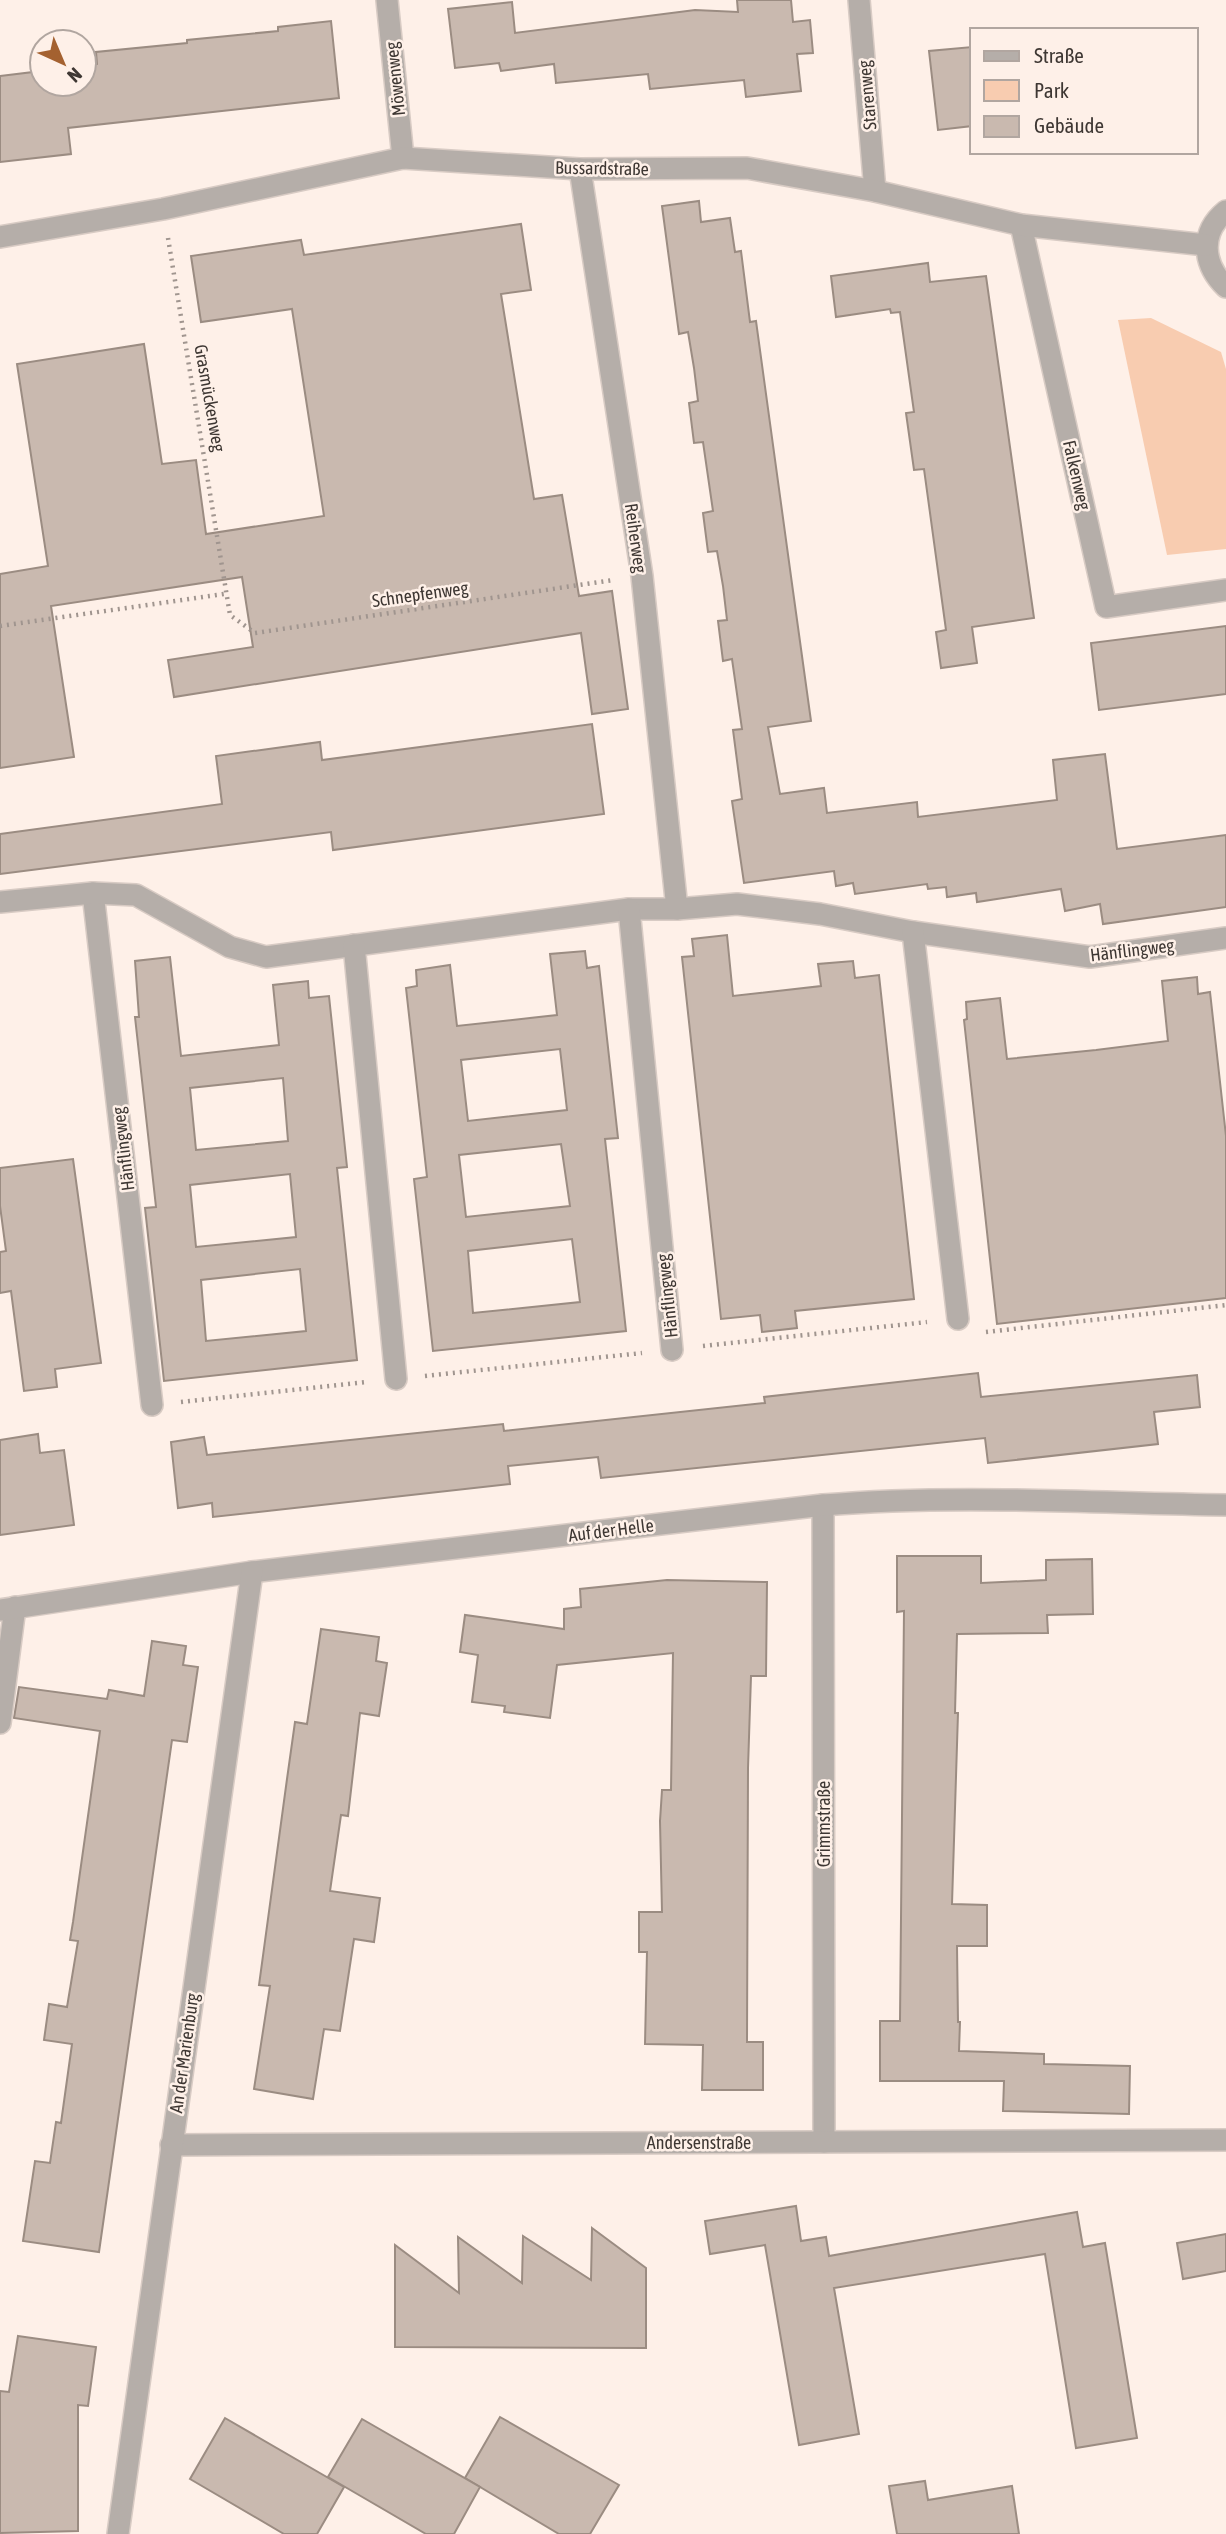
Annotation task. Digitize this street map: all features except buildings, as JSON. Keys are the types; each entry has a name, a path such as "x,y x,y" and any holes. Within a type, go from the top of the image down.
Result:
{"street":[{"name":"Möwenweg","path":"387,0 403,158"},
{"name":"Starenweg","path":"859,0 875,191"},
{"name":"Bussardstraße","path":"0,237 163,209 403,158 580,169 747,168 875,191 1021,225 1206,245"},
{"name":"Reiherweg","path":"580,169 642,576 677,909"},
{"path":"1226,211 1210,230 1206,245 1208,261 1215,276 1226,287"},
{"name":"Falkenweg","path":"1021,225 1106,607 1226,590"},
{"name":"Hänflingweg","path":"93,893 152,1405"},
{"name":"Hänflingweg","path":"0,902 93,893 136,895 230,947 266,957 629,909 677,909 737,904 820,914 913,932 1090,957 1226,938"},
{"name":"Hänflingweg","path":"629,909 672,1350"},
{"path":"913,932 958,1319"},
{"path":"354,945 396,1379"},
{"name":"Auf der Helle","path":"8,1609 252,1572 823,1505 994,1501 1226,1505"},
{"name":"Grimmstraße","path":"823,1505 824,2142"},
{"name":"An der Marienburg","path":"118,2534 252,1572"},
{"path":"0,1723 8,1609"},
{"name":"Andersenstraße","path":"171,2145 1226,2140"}],"path":[{"name":"Grasmückenweg","path":"163,209 206,460 224,594"},
{"name":"Schnepfenweg","path":"224,594 230,615 255,633 642,576"},
{"path":"0,626 224,594"}],"green space":[{"path":"1151,318 1221,352 1226,369 1226,549 1167,555 1118,320"}]}
